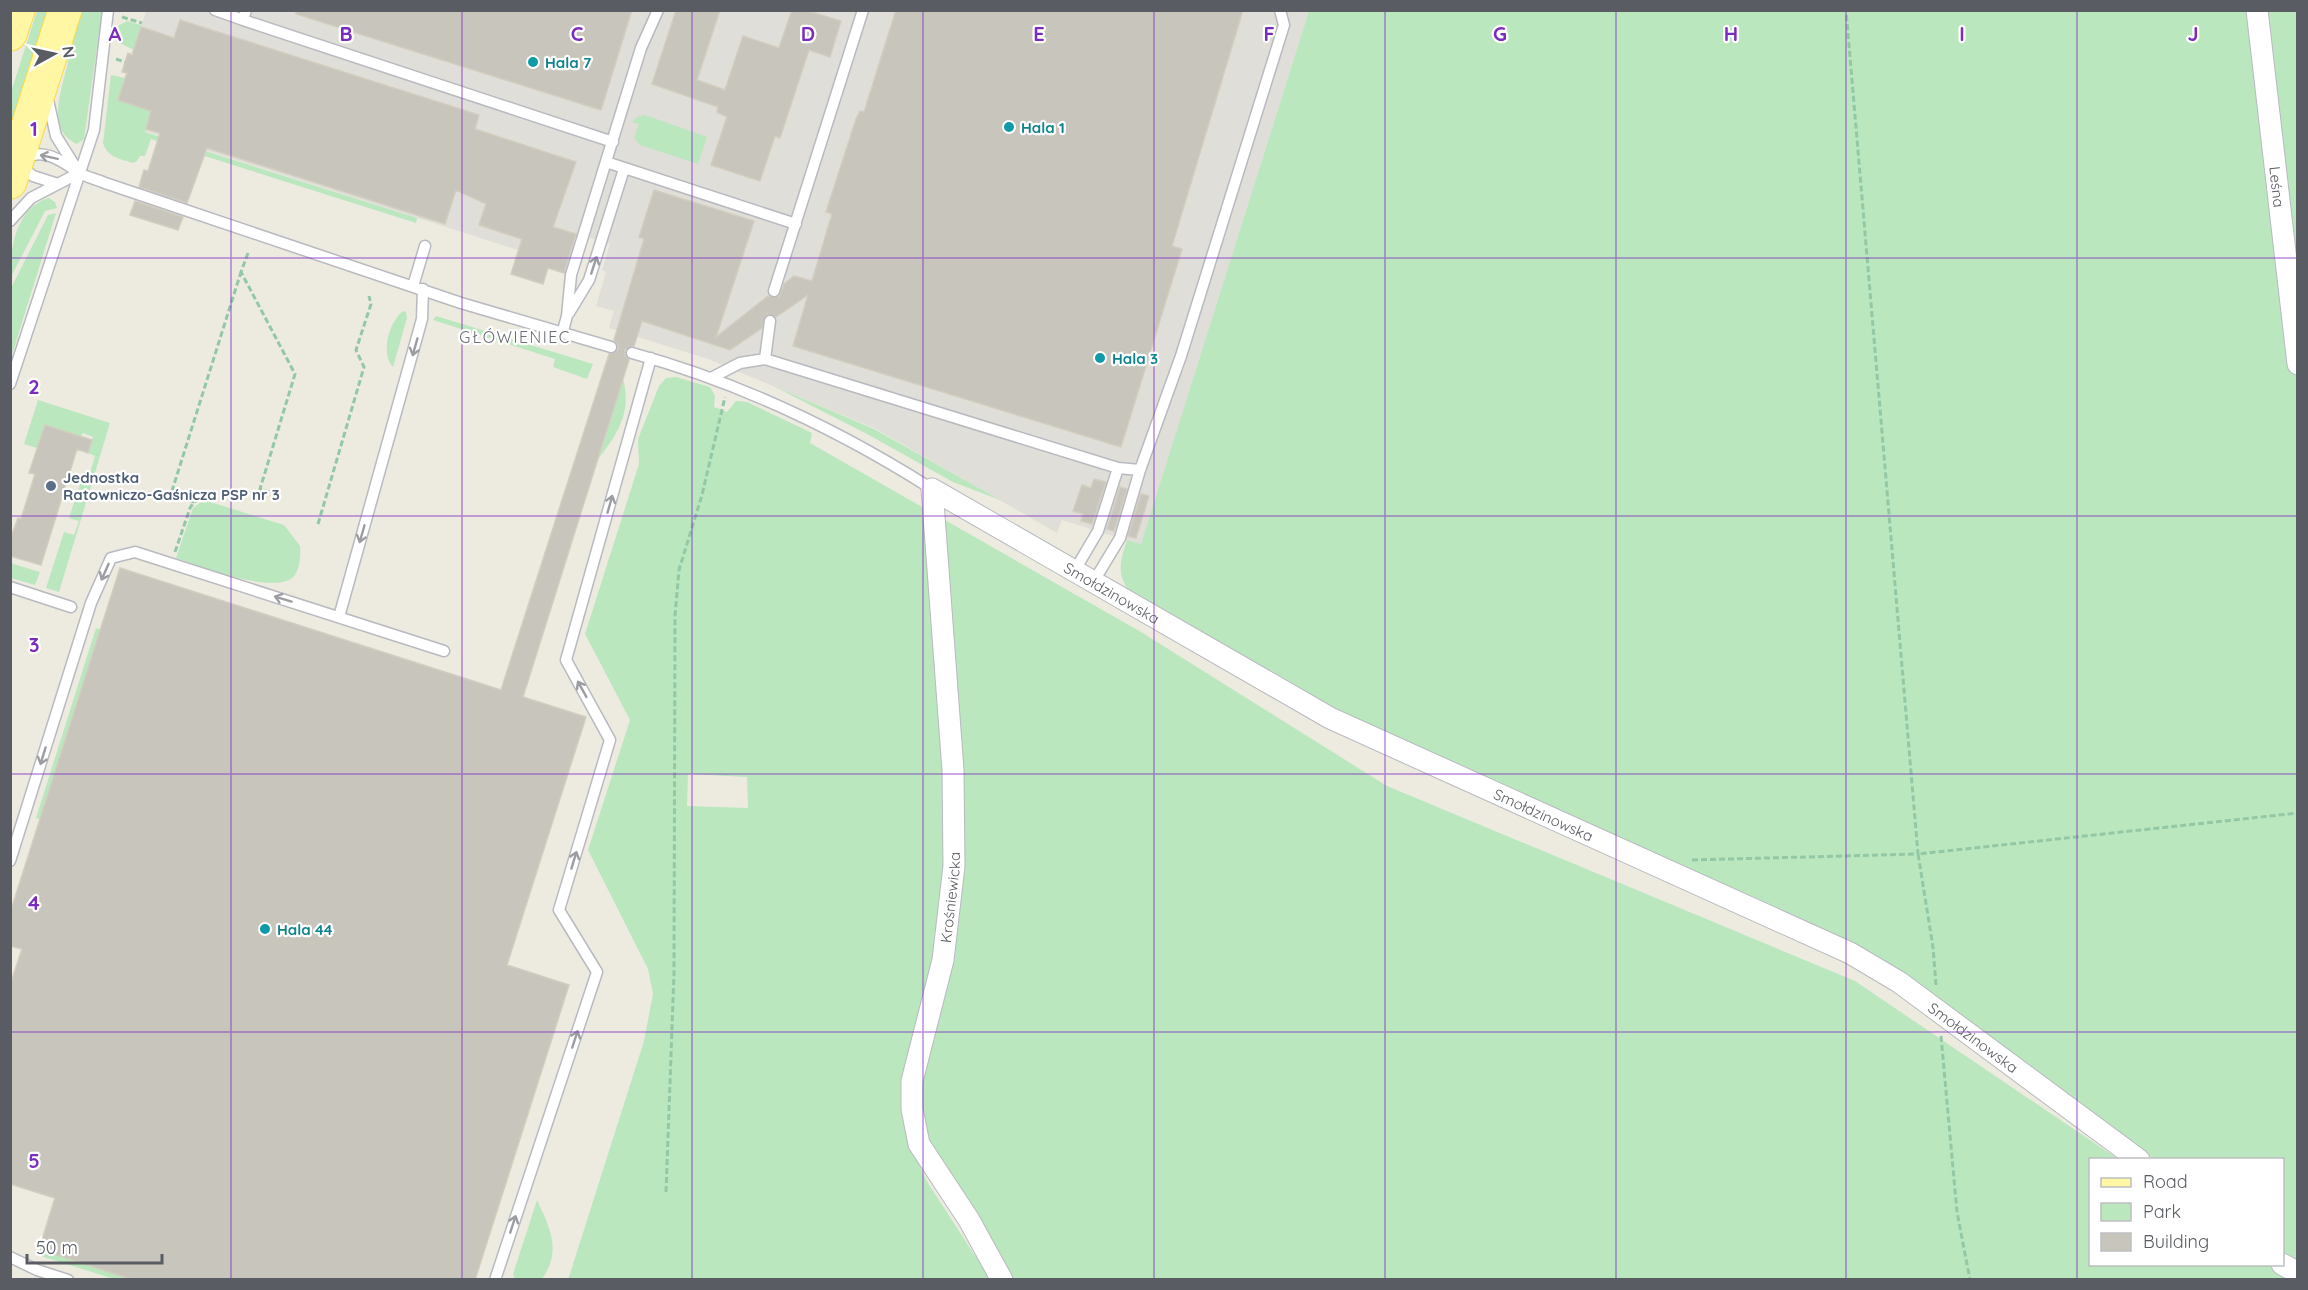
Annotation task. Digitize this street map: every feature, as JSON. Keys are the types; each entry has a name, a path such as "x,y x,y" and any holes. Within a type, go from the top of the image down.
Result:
{"main road":[{"path":"10,34 18,10"},
{"path":"12,167 65,10"}],"street":[{"name":"Leśna","path":"2257,10 2298,364"},
{"name":"Smołdzinowska","path":"932,489 1330,718 1850,953 1899,982 2136,1158"},
{"name":"Krośniewicka","path":"932,489 951,734 954,866 942,960 912,1081 912,1109 919,1144 969,1220 1002,1280"},
{"path":"2284,1265 2298,1273"}],"lane":[{"path":"215,10 244,15 613,142"},
{"path":"562,334 567,316 571,275 641,48 658,10"},
{"path":"774,291 863,10"},
{"path":"1094,582 1120,538 1140,470 1182,356 1284,25 1280,10"},
{"path":"10,384 94,130 113,13"},
{"path":"50,57 47,88 50,115 56,136 79,173"},
{"path":"12,167 29,156 40,154 59,159 79,173 418,287 562,334 611,347"},
{"path":"606,162 796,224"},
{"path":"12,167 58,184"},
{"path":"567,316 589,280 624,169"},
{"path":"10,221 31,198 79,173"},
{"path":"339,617 422,319 418,287 425,246"},
{"path":"765,359 770,321"},
{"path":"632,353 729,384 882,457 932,489"},
{"path":"495,1280 597,972 559,910 610,740 566,660 651,358"},
{"path":"711,378 740,363 765,359 1118,468 1140,470"},
{"path":"1075,570 1098,531 1118,468"},
{"path":"10,861 91,603 111,558 135,552 444,651"},
{"path":"10,588 71,606"},
{"path":"10,1257 37,1270 68,1280"}],"path":[{"path":"1846,10 1918,854 1933,947 1958,1212 1970,1280"},
{"path":"113,13 142,23"},
{"path":"203,498 194,502 171,494 248,253"},
{"path":"241,272 295,374 260,489 269,492"},
{"path":"318,524 364,368 356,350 371,304 369,296"},
{"path":"666,1192 674,973 675,616 679,570 702,495 729,384"},
{"path":"171,563 194,502"},
{"path":"1645,861 1918,854 2298,813"}],"shaded area":[{"path":"146,11 1309,11 1141,545 1062,520 1057,533 874,428 708,359 609,328 614,311 596,306 606,272 602,270 610,244 570,232 554,248 543,284 511,274 518,250 145,131 151,111 118,100 126,73 125,62 128,53 132,55"}],"green space":[{"path":"37,11 54,11 11,140 11,92"},
{"path":"77,11 102,12 84,139 77,144 67,137 61,128 58,107"},
{"path":"1309,11 2297,11 2297,1264 2284,1255 2284,1158 2153,1158 1927,991 1357,722 1128,589 1121,571 1127,540 1141,544"},
{"path":"127,21 141,25 134,50 116,41 118,26"},
{"path":"111,75 125,78 118,100 151,111 145,132 417,218 416,223 151,139 145,156 140,156 133,163 115,157 103,143"},
{"path":"645,115 707,137 698,164 640,145 634,138 639,124 632,122 637,117"},
{"path":"48,198 55,202 57,208 45,211 11,277 12,254 17,231 28,211"},
{"path":"56,213 11,358 11,288 48,215"},
{"path":"403,311 406,312 407,318 393,367 387,354 388,338 394,322"},
{"path":"436,316 593,364 587,379 553,367 555,359 433,320"},
{"path":"676,377 710,387 715,396 714,407 727,412 736,401 747,402 812,433 810,443 1141,632 1387,786 1855,981 2117,1158 2089,1158 2089,1266 2275,1266 2295,1279 1013,1279 981,1226 907,1137 926,1180 990,1279 568,1280 644,1041 653,994 648,969 588,850 630,720 585,634 639,464 638,439 659,386 666,378","holes":["688,774 747,777 748,808 687,806"]},
{"path":"623,379 626,401 622,422 599,458"},
{"path":"773,386 874,429 1000,500 953,482 867,434"},
{"path":"38,400 110,423 59,592 46,588 64,532 74,535 79,521 69,518 84,472 90,473 95,456 88,453 93,437 83,433 81,436 45,425 37,448 24,444"},
{"path":"204,500 284,525 300,546 299,565 293,578 278,583 249,580 216,572 176,558 193,508"},
{"path":"10,563 40,572 35,585 11,578"},
{"path":"96,628 101,630 40,819 36,818"},
{"path":"537,1200 550,1230 553,1249 551,1259 542,1279 515,1279 513,1274"},
{"path":"39,1249 133,1279 114,1279 47,1258 39,1255"}],"building":[{"name":"Hala 7","path":"296,10 632,10 601,110 296,14"},
{"path":"676,10 720,10 697,80 725,90 743,36 779,48 792,10 805,10 841,21 830,57 809,50 780,138 775,136 760,181 711,165 727,117 717,112 718,107 652,84"},
{"name":"Hala 44","path":"896,10 1243,10 1172,246 1182,249 1121,447 793,346 808,295 776,317 767,314 762,328 730,350 642,321 634,346 625,350 625,355 629,360 523,697 586,717 507,965 569,985 475,1280 133,1280 39,1249 55,1198 10,1184 10,985 22,949 10,946 10,913 120,568 501,690 609,354 618,350 618,345 614,340 644,239 639,237 654,190 754,221 716,337 768,296 779,297 784,284 794,276 812,281 832,214 826,212 856,119 860,111 864,112"},
{"path":"180,20 479,115 475,129 576,162 553,227 576,234 564,273 548,268 543,284 511,274 522,239 479,225 486,204 456,190 445,224 207,148 187,203 139,187 144,170 148,171 160,133 146,129 151,111 118,100 127,73 122,72 128,53 132,55 141,27 174,38"},
{"path":"135,201 183,217 178,230 130,215"},
{"name":"Jednostka Ratowniczo-Gaśnicza PSP nr 3","path":"45,425 92,440 88,453 77,449 41,565 10,556 10,540 18,518 21,519 35,474 29,473"},
{"path":"1094,479 1106,482 1092,524 1081,521 1083,514 1073,511 1082,485 1091,488"},
{"path":"1120,487 1127,489 1114,531 1107,529"},
{"path":"1141,494 1149,496 1136,538 1128,536"}],"place":[{"name":"Hala 7","path":"533,62"},
{"name":"Hala 1","path":"1009,127"},
{"name":"Hala 3","path":"1100,358"},
{"name":"Jednostka Ratowniczo-Gaśnicza PSP nr 3","path":"51,486"},
{"name":"Hala 44","path":"265,929"}],"district":[{"name":"GŁÓWIENIEC","path":"515,337"}]}
